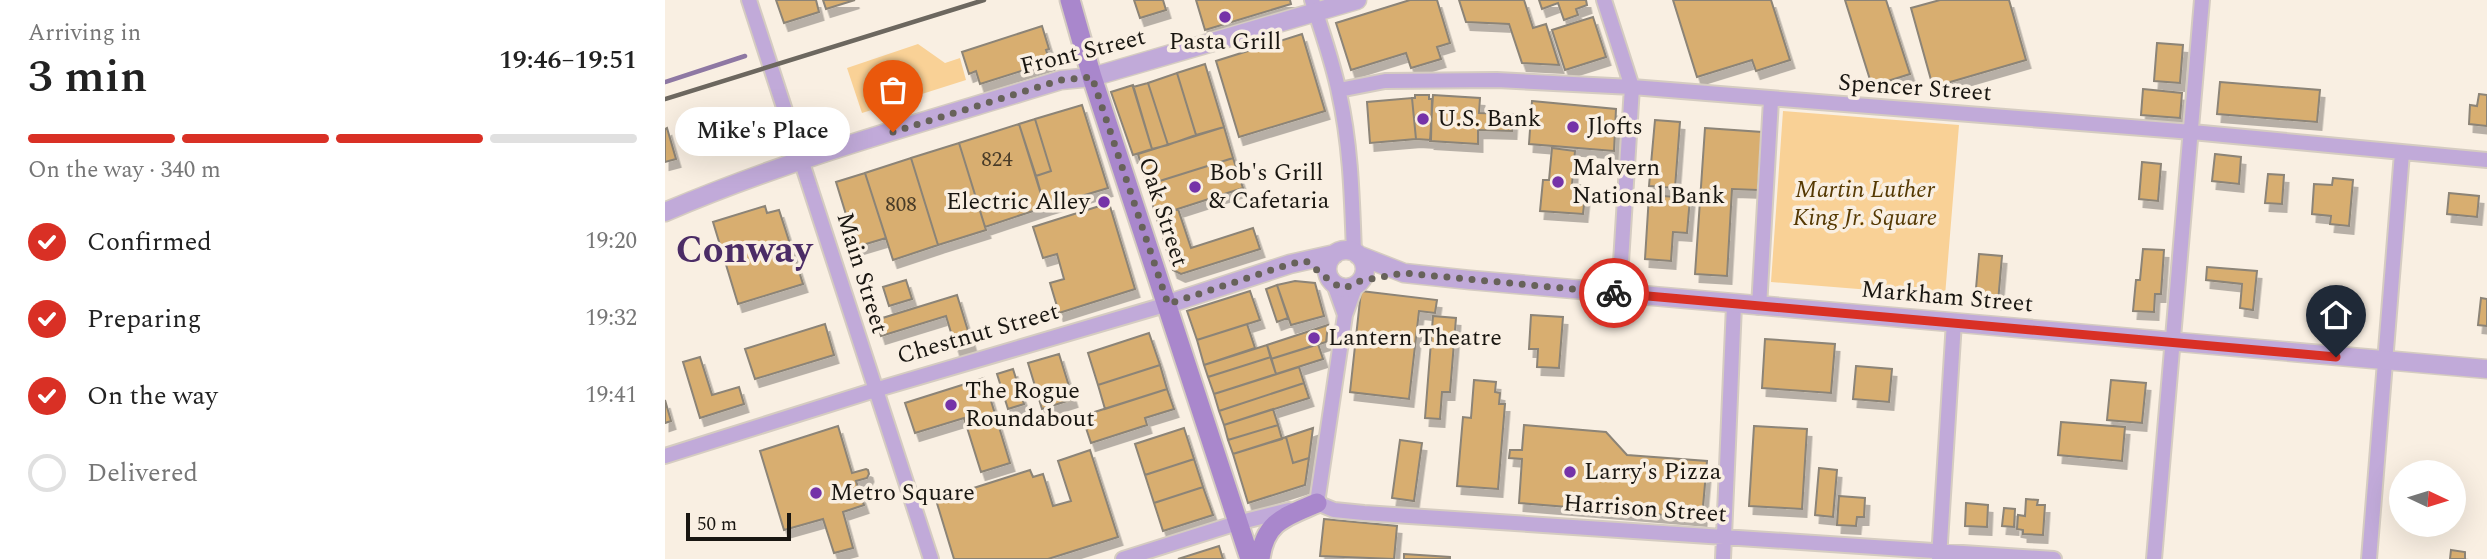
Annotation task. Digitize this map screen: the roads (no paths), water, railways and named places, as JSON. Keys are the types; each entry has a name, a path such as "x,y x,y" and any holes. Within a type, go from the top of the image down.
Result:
{"main road":[{"name":"Oak Street","path":"1070,0 1092,77 1250,559"},
{"path":"1260,559 1265,539 1279,520 1317,503"}],"street":[{"name":"Main Street","path":"749,0 932,559"},
{"name":"Front Street","path":"665,212 725,186 802,160 1061,80 1092,77 1314,6 1357,0"},
{"path":"1604,0 1632,87 1619,294"},
{"path":"2154,559 2202,0"},
{"path":"1314,6 1339,90 1353,185 1353,220 1346,254"},
{"name":"Spencer Street","path":"1339,90 1385,81 1497,80 1632,87 2192,132 2487,160"},
{"path":"1759,307 1770,100"},
{"path":"2369,559 2402,153"},
{"path":"1345,315 1332,282 1328,263 1346,254"},
{"path":"1317,503 1345,315 1364,265 1346,254"},
{"name":"Chestnut Street","path":"665,456 875,390 1168,304 1290,264 1346,254"},
{"name":"Markham Street","path":"1346,254 1404,273 1734,305 2487,369"},
{"path":"1306,261 1332,282 1345,288 1358,283"},
{"name":"Markham Street","path":"1358,283 1404,273"},
{"path":"1723,559 1734,305"},
{"path":"1939,554 1954,322"},
{"name":"Harrison Street","path":"1123,559 1237,523 1317,503 1334,510 1364,513 1939,554 2054,559"}],"waterway":[{"path":"665,82 745,56"}],"railway":[{"path":"665,99 984,0"}],"place":[{"name":"Pasta Grill","path":"1225,17"},
{"name":"U.S. Bank","path":"1423,119"},
{"name":"Jlofts","path":"1573,127"},
{"name":"Mike's Place","path":"893,132"},
{"name":"Malvern National Bank","path":"1558,182"},
{"name":"Bob's Grill & Cafetaria","path":"1195,187"},
{"name":"Electric Alley","path":"1104,202"},
{"name":"Lantern Theatre","path":"1314,338"},
{"name":"The Rogue Roundabout","path":"951,405"},
{"name":"Larry's Pizza","path":"1570,472"},
{"name":"Metro Square","path":"816,493"}],"district":[{"name":"Conway","path":"744,251"}],"park label":[{"name":"Martin Luther King Jr. Square","path":"1865,204"}]}
